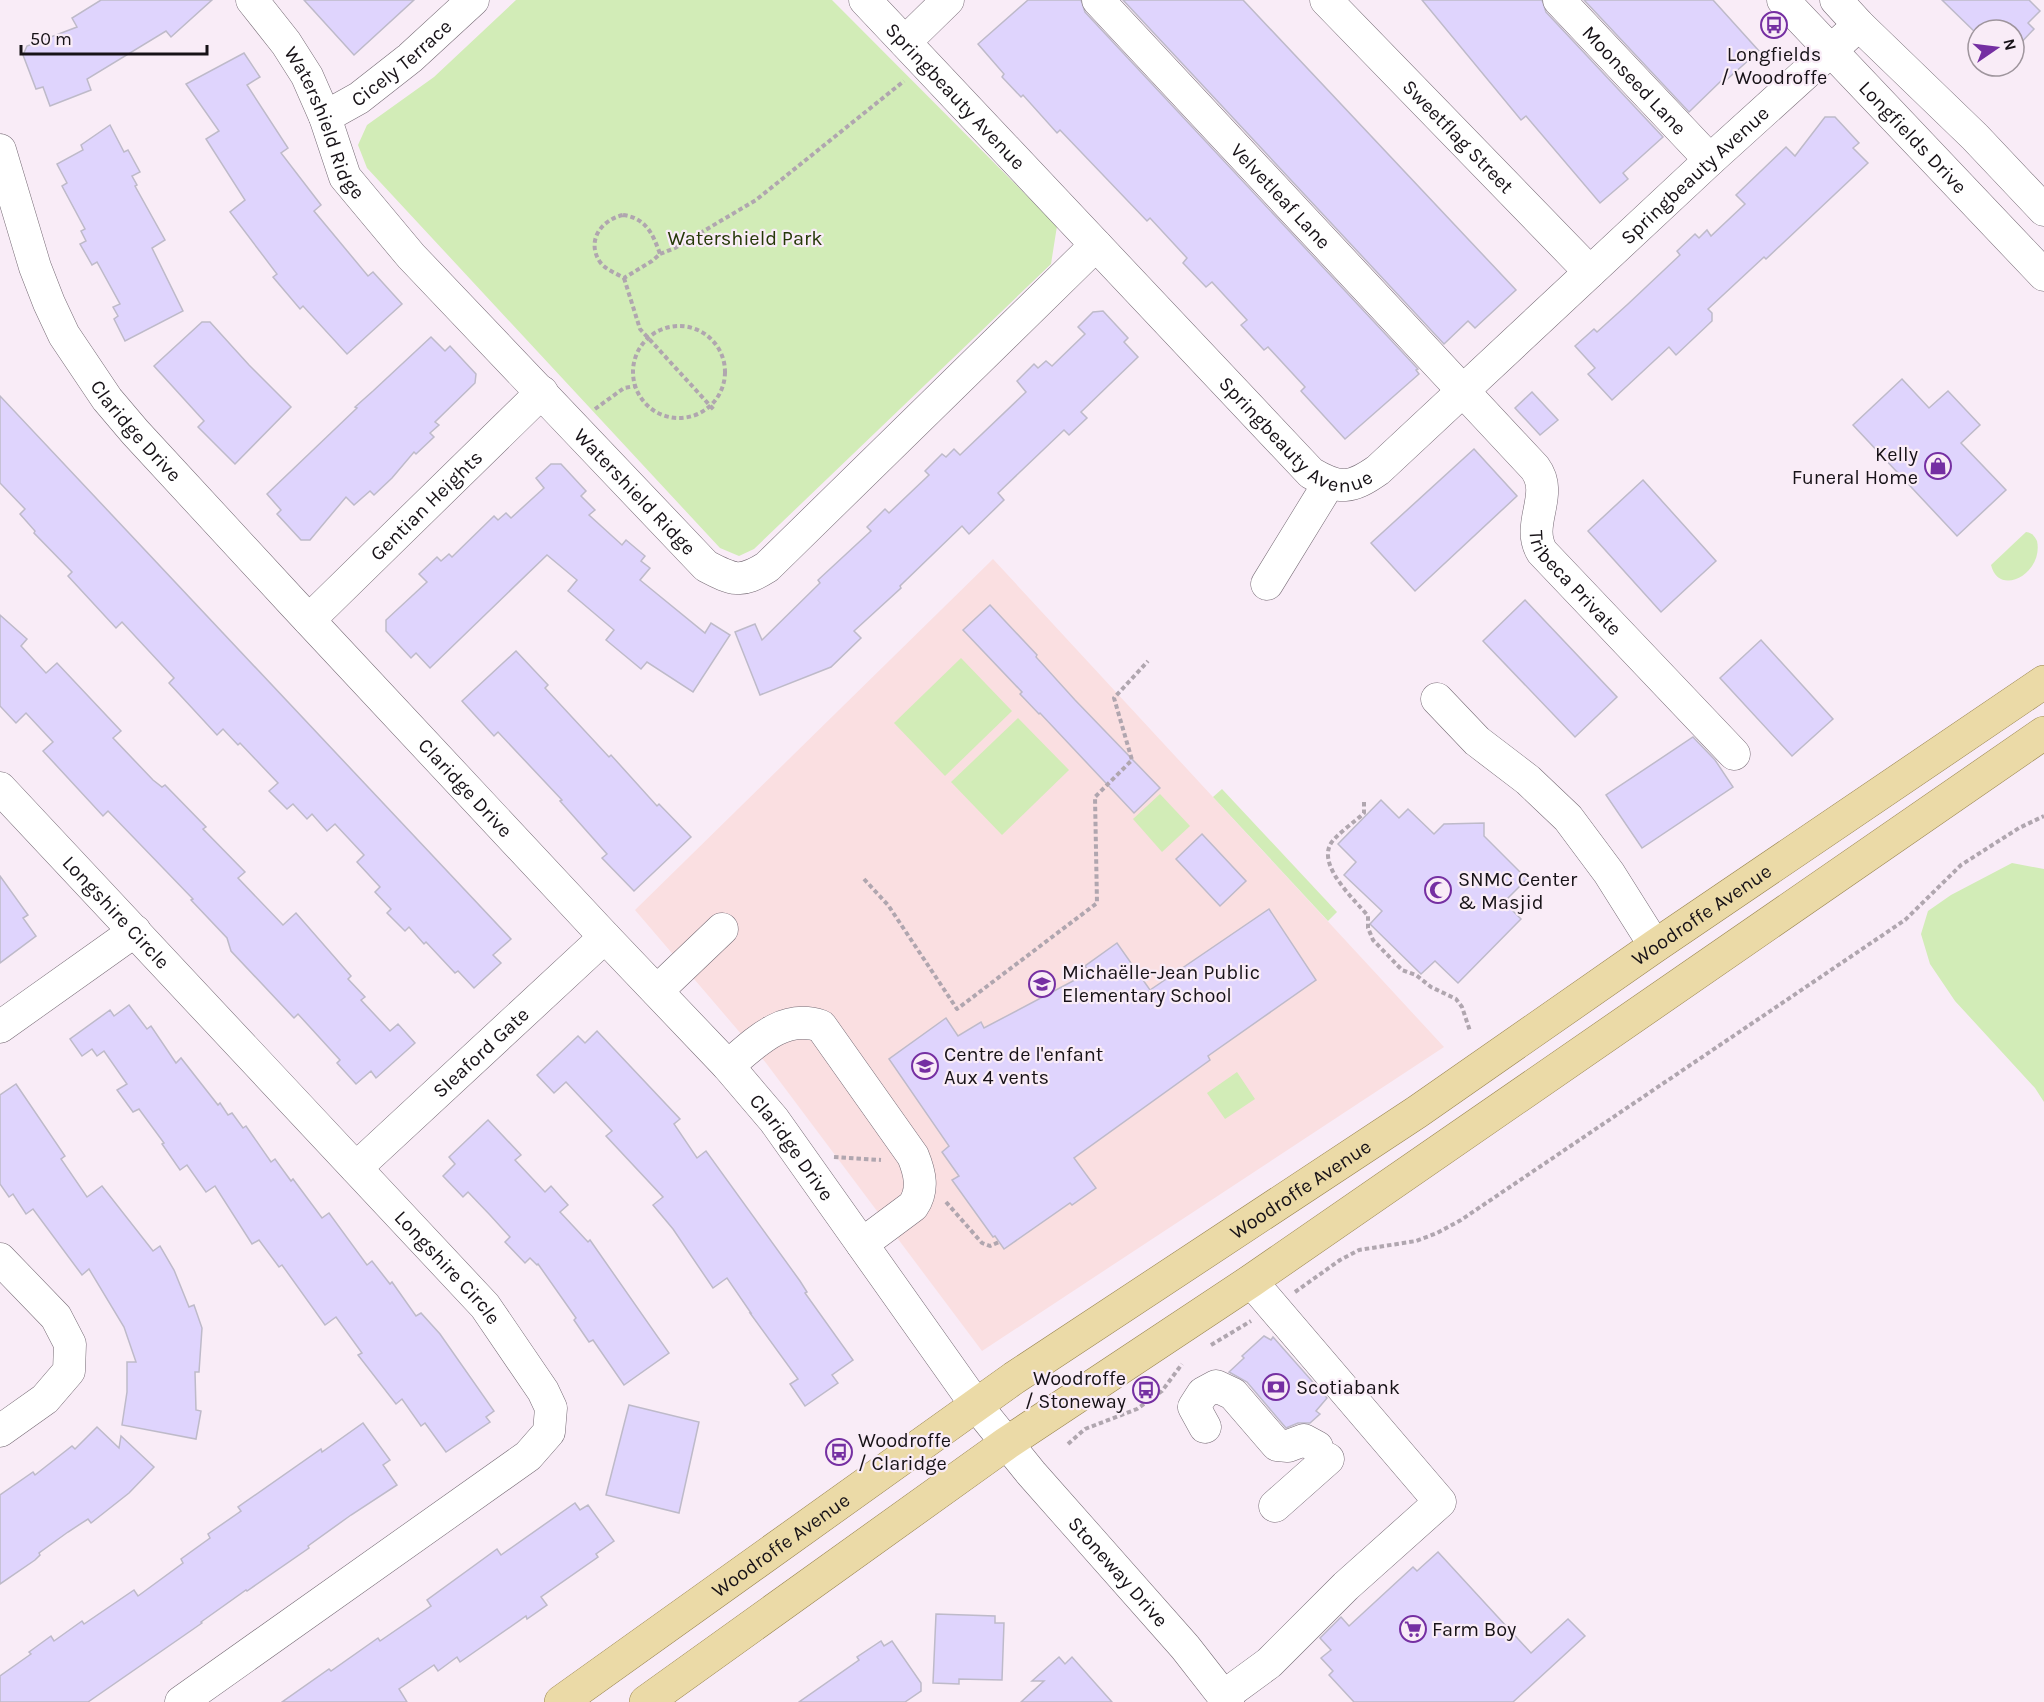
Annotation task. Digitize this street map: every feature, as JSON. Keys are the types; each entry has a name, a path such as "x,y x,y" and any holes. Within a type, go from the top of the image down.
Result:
{"main road":[{"name":"Woodroffe Avenue","path":"561,1702 976,1405 1417,1112 1655,946 2044,682"},
{"path":"646,1702 1007,1443 1251,1281 2044,733"}],"street":[{"name":"Watershield Ridge","path":"252,0 286,43 307,76 325,117 345,177 411,256 706,566 729,578 752,577 767,567 1096,245"},
{"name":"Cicely Terrace","path":"325,117 368,92 410,58 473,0"},
{"name":"Springbeauty Avenue","path":"865,0 1311,473 1329,483 1348,485 1367,478 1378,470 1710,160 1859,25"},
{"path":"915,53 948,0"},
{"name":"Velvetleaf Lane","path":"1098,0 1464,392"},
{"name":"Sweetflag Street","path":"1326,0 1590,273"},
{"name":"Moonseed Lane","path":"1559,0 1710,160"},
{"name":"Longfields Drive","path":"1783,0 2044,275"},
{"path":"1836,0 1975,137 2044,210"},
{"name":"Claridge Drive","path":"0,150 35,267 64,335 83,365 135,432 728,1066 774,1120 976,1405"},
{"name":"Gentian Heights","path":"309,620 542,392"},
{"name":"Tribeca Private","path":"1464,392 1535,468 1541,479 1542,501 1536,531 1537,542 1546,556 1734,754"},
{"path":"1267,584 1329,483"},
{"path":"1437,699 1477,741 1528,780 1568,818 1609,873 1655,946"},
{"name":"Longshire Circle","path":"0,788 485,1306 543,1391 551,1408 549,1432 528,1456 181,1702"},
{"path":"657,991 722,929"},
{"path":"0,1027 135,931"},
{"name":"Sleaford Gate","path":"356,1168 605,937"},
{"path":"728,1066 780,1027 802,1022 821,1026 914,1156 919,1172 918,1198 913,1206 862,1244"},
{"path":"0,1259 56,1317 70,1344 69,1371 45,1400 0,1431"},
{"path":"1226,1699 1269,1663 1346,1586 1440,1502 1251,1281"},
{"path":"1205,1427 1194,1407 1203,1394 1216,1386 1233,1394 1277,1445 1288,1446 1304,1440 1322,1453 1275,1506"},
{"name":"Stoneway Drive","path":"976,1405 1178,1638 1226,1699"}],"path":[{"path":"624,278 660,254 675,248 756,200 915,53"},
{"path":"660,254 654,237 642,222 633,217 623,215 604,223 595,241 595,251 599,261 606,268 624,278 640,328 715,411"},
{"path":"672,326 685,326 709,336 723,358 725,371 724,384 719,397 711,407 687,418 668,417 650,408 641,398 635,386 633,373 640,348 648,338 659,330 672,326"},
{"path":"594,410 624,388 635,386"},
{"path":"864,879 888,905 957,1009 1097,903 1095,797 1132,760 1114,698 1148,661"},
{"path":"1364,802 1364,813 1330,844 1327,859 1338,881 1368,916 1368,928 1373,940 1402,970 1416,975 1431,987 1456,999 1462,1007 1470,1031"},
{"path":"1207,1347 1273,1308 1340,1260 1359,1250 1416,1241 1461,1220 1905,920 1962,865 2019,828 2044,816"},
{"path":"828,1158 890,1161"},
{"path":"945,1201 982,1243 990,1246 999,1242"},
{"path":"1068,1444 1085,1429 1137,1409 1162,1391 1174,1372 1188,1359"}],"shaded area":[{"name":"Michaëlle-Jean Public Elementary School","path":"993,559 1444,1047 982,1351 766,1063 635,910"}],"green space":[{"name":"Watershield Park","path":"516,0 832,0 1057,226 1051,264 754,549 739,556 720,548 367,168 358,145 367,125 434,77"},
{"path":"2026,532 2033,535 2037,541 2034,563 2020,577 2003,580 1996,575 1991,565"},
{"path":"961,658 1012,711 945,776 894,723"},
{"path":"1018,718 1069,770 1002,835 951,782"},
{"path":"1222,789 1337,912 1328,921 1213,797"},
{"path":"1160,794 1190,826 1162,852 1133,819"},
{"path":"2012,863 2044,869 2044,1102 2035,1088 1955,1001 1930,964 1921,934 1928,911 1951,895"},
{"path":"1237,1072 1255,1099 1225,1119 1207,1093"}],"building":[{"path":"101,0 212,0 171,37 166,31 87,79 91,90 50,106 43,87 36,89 23,55 27,46 77,27 72,18"},
{"path":"304,0 414,0 354,55"},
{"path":"1028,0 1081,0 1085,12 1418,369 1416,370 1419,374 1345,439 1301,391 1305,387 1268,347 1264,350 1241,325 1247,320 1212,282 1206,287 1183,263 1187,258 1150,218 1147,221 1060,130 1057,133 1023,95 1021,97 1002,77 1004,74 978,44"},
{"path":"1123,0 1243,0 1516,290 1475,328 1468,321 1444,344"},
{"path":"1422,0 1542,0 1546,12 1663,137 1623,173 1628,179 1600,203 1526,116 1521,120"},
{"path":"1584,0 1713,0 1759,51 1724,82 1722,80 1689,112"},
{"path":"1942,0 2029,0 2040,11 2028,23 2034,29 2026,37 2026,18 1966,18 1966,23"},
{"path":"244,53 260,77 247,85 288,148 281,153 321,205 314,211 368,276 373,272 402,304 347,354 303,306 300,309 273,277 277,274 230,212 245,200 206,139 219,131 186,84"},
{"path":"1825,117 1835,117 1859,143 1853,148 1868,163 1766,259 1764,257 1708,309 1712,313 1712,321 1676,355 1669,347 1612,400 1588,374 1595,368 1575,346 1594,329 1597,332 1628,304 1680,255 1677,251 1695,234 1699,238 1707,230 1711,236 1745,204 1736,195 1786,147 1795,156"},
{"path":"110,125 124,152 128,150 140,172 132,176 137,185 135,186 165,240 152,248 183,311 125,341 114,319 118,316 113,307 120,304 97,262 92,265 80,244 86,241 81,231 85,229 62,186 67,183 57,164 83,150 81,145"},
{"path":"1103,311 1128,338 1124,342 1138,357 1081,412 1087,418 1069,435 1064,430 998,493 1004,500 969,534 962,526 900,586 901,588 854,631 861,638 831,667 760,695 735,632 755,624 762,640 820,583 818,580 871,531 867,527 885,509 889,513 929,475 925,471 942,454 946,457 954,449 960,455 1026,392 1017,381 1034,364 1038,368 1046,361 1052,366 1085,334 1078,327 1093,312"},
{"path":"202,322 210,322 291,407 235,464 198,427 204,421 154,366"},
{"path":"431,337 445,351 450,346 476,374 475,383 435,422 439,425 430,433 434,437 416,454 414,452 374,495 370,491 354,505 346,497 310,540 301,540 277,514 281,510 267,494 357,408 355,407"},
{"name":"Kelly Funeral Home","path":"1902,379 1929,408 1948,391 1980,425 1961,443 2006,490 1957,536 1853,425"},
{"path":"1532,392 1558,420 1540,435 1515,408"},
{"path":"0,396 511,939 493,955 501,963 474,988 458,971 455,973 426,942 424,944 409,927 405,931 387,913 391,909 375,892 380,887 357,862 364,855 335,824 327,831 312,814 307,819 293,804 287,809 269,791 278,783 240,743 238,745 223,729 217,735 169,683 174,678 122,622 116,628 68,576 72,572 34,533 35,531 20,514 25,509 0,483"},
{"path":"1474,449 1517,496 1415,591 1371,543"},
{"path":"551,464 561,464 586,491 581,496 595,510 589,515 622,545 626,540 645,556 641,561 650,568 640,580 705,633 711,623 730,635 693,692 647,662 641,669 606,640 614,630 568,591 577,580 547,555 430,668 416,653 411,658 386,631 386,620 427,582 419,574 437,557 441,561 449,554 452,557 494,516 498,520 506,513 511,518 544,488 536,478"},
{"path":"1643,480 1716,561 1661,612 1588,531"},
{"path":"1525,600 1617,697 1575,737 1483,641"},
{"path":"990,605 1075,700 1160,788 1134,813 1020,694 1022,692 963,630"},
{"path":"0,615 27,639 21,646 46,673 57,663 121,731 113,738 153,780 162,787 165,785 206,827 203,829 245,872 238,878 283,925 296,913 351,976 348,979 365,997 361,1000 390,1031 398,1024 415,1043 376,1078 371,1071 356,1084 337,1063 340,1060 298,1014 294,1018 231,951 227,938 191,900 193,899 108,811 103,816 43,751 53,742 26,713 16,723 0,706"},
{"path":"1761,640 1833,719 1792,756 1720,678"},
{"path":"516,651 548,685 545,688 609,757 611,755 657,806 659,804 691,837 634,891 602,858 607,854 560,801 562,800 498,732 494,736 462,701"},
{"path":"1693,737 1715,760 1733,787 1642,848 1606,795"},
{"name":"SNMC Center & Masjid","path":"1381,800 1399,818 1408,809 1434,834 1444,824 1484,823 1484,836 1527,879 1504,902 1521,919 1458,983 1435,961 1421,974 1370,924 1382,911 1344,875 1356,862 1338,844"},
{"path":"1202,834 1246,881 1220,906 1176,859"},
{"path":"0,876 28,915 23,918 36,936 0,963"},
{"path":"1269,909 1316,980 1208,1056 1210,1060 1074,1158 1096,1188 1072,1205 1070,1203 1004,1249 952,1180 959,1176 942,1152 949,1146 889,1059 946,1018 958,1036 981,1022 984,1028 1090,972 1085,966 1117,943 1150,990"},
{"path":"129,1005 147,1029 151,1026 176,1063 181,1058 218,1105 220,1103 228,1115 232,1113 243,1128 246,1126 271,1162 275,1159 322,1218 329,1213 367,1265 372,1261 390,1284 392,1282 416,1316 421,1313 440,1334 494,1411 486,1417 490,1422 446,1452 425,1423 421,1426 402,1399 396,1404 358,1355 362,1353 336,1317 325,1325 282,1265 279,1267 259,1240 252,1244 215,1186 206,1192 187,1165 180,1170 139,1109 133,1112 117,1090 127,1084 104,1051 97,1056 92,1049 82,1056 70,1039 110,1010 114,1016"},
{"path":"597,1031 680,1119 674,1124 697,1158 706,1151 800,1281 807,1292 805,1293 853,1360 832,1375 838,1383 805,1406 790,1384 798,1379 727,1278 713,1288 673,1229 653,1205 663,1197 606,1136 612,1131 566,1082 554,1093 537,1075 578,1036 585,1043"},
{"path":"16,1084 65,1156 61,1159 87,1197 102,1186 153,1251 160,1246 174,1270 189,1307 194,1305 202,1328 199,1372 195,1372 196,1410 201,1411 196,1439 122,1425 127,1392 127,1362 136,1362 124,1327 89,1269 82,1275 33,1209 26,1214 13,1194 9,1197 0,1184 0,1095"},
{"path":"488,1120 521,1155 515,1160 545,1192 551,1186 568,1205 560,1212 588,1242 590,1240 669,1353 624,1385 593,1340 589,1342 574,1320 576,1318 538,1264 530,1258 525,1263 505,1242 510,1237 490,1215 468,1192 463,1197 443,1176 455,1164 449,1157"},
{"name":"Scotiabank","path":"1264,1336 1271,1340 1273,1337 1327,1398 1316,1411 1320,1414 1310,1423 1298,1423 1286,1428 1247,1382 1229,1372 1244,1358 1242,1356"},
{"path":"629,1405 699,1422 679,1513 606,1495"},
{"path":"363,1423 390,1460 383,1465 397,1485 351,1515 308,1546 309,1548 88,1702 0,1702 0,1676 31,1654 29,1652 51,1636 54,1641 82,1621 84,1624 134,1590 138,1596 183,1563 181,1559 210,1538 208,1534 241,1511 238,1507 321,1449 322,1452"},
{"path":"97,1427 119,1448 121,1436 154,1467 129,1493 91,1523 88,1519 68,1532 39,1553 40,1555 35,1560 0,1584 0,1495 33,1472 35,1475 72,1446 75,1449"},
{"path":"575,1503 580,1510 588,1505 614,1541 596,1554 598,1557 541,1597 547,1605 527,1619 526,1616 460,1662 457,1657 438,1671 434,1665 399,1689 407,1702 282,1702 329,1669 331,1671 378,1638 380,1641 431,1606 427,1600 497,1549 501,1555"},
{"name":"Farm Boy","path":"1438,1552 1531,1653 1568,1619 1585,1636 1513,1702 1354,1702 1329,1675 1333,1671 1321,1658 1331,1650 1320,1638 1341,1617 1349,1626 1413,1567 1417,1571"},
{"path":"936,1614 995,1616 995,1623 1004,1623 1002,1680 959,1679 959,1684 933,1683"},
{"path":"881,1641 884,1646 892,1641 921,1683 921,1691 905,1702 799,1702 859,1660 857,1657"},
{"path":"1059,1657 1065,1664 1072,1657 1112,1702 1021,1702 1044,1681 1032,1681"}],"place":[{"name":"Longfields / Woodroffe","path":"1774,25"},
{"name":"Kelly Funeral Home","path":"1938,466"},
{"name":"SNMC Center & Masjid","path":"1438,890"},
{"name":"Michaëlle-Jean Public Elementary School","path":"1042,984"},
{"name":"Centre de l'enfant Aux 4 vents","path":"925,1066"},
{"name":"Scotiabank","path":"1276,1387"},
{"name":"Woodroffe / Stoneway","path":"1146,1390"},
{"name":"Woodroffe / Claridge","path":"839,1452"},
{"name":"Farm Boy","path":"1413,1629"}]}
